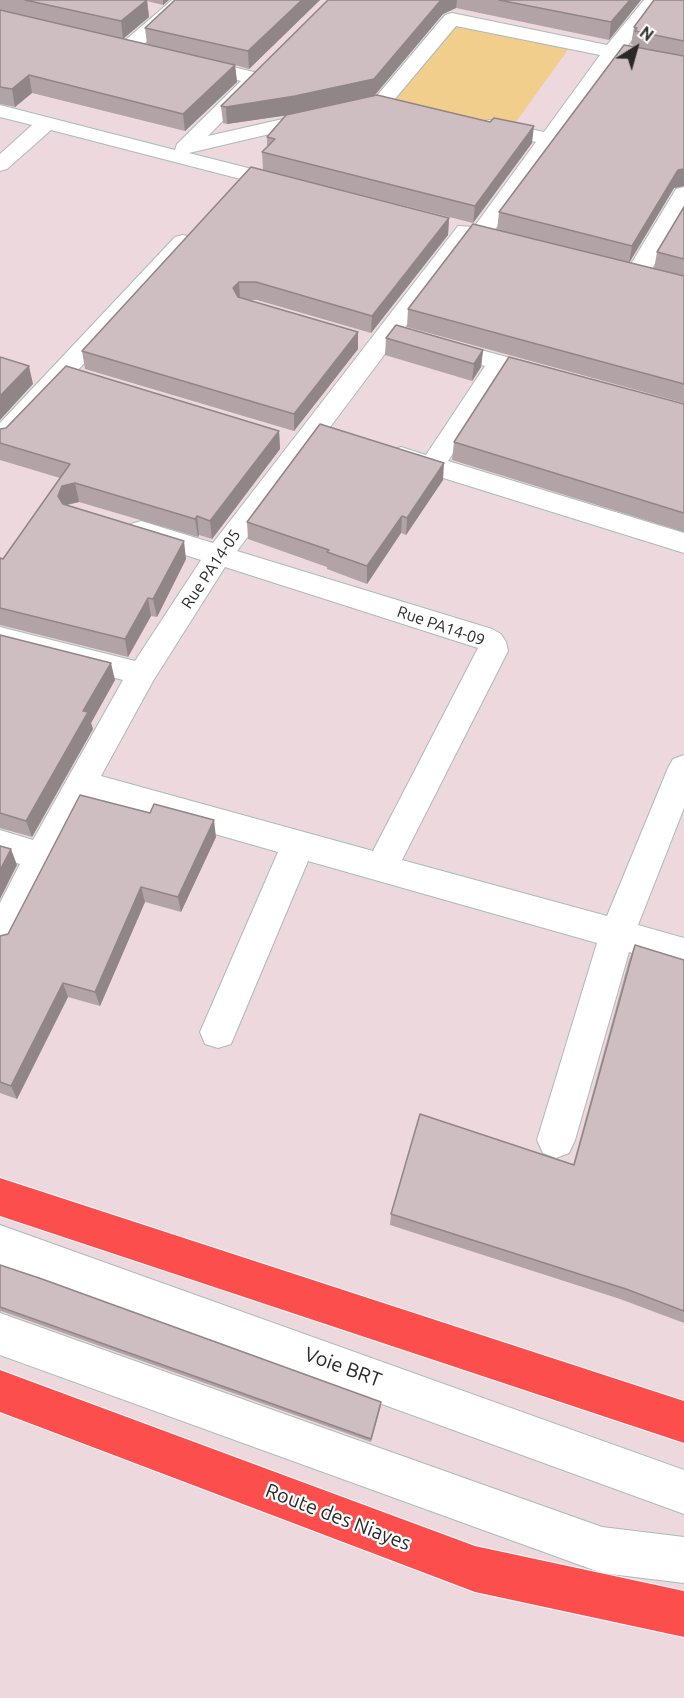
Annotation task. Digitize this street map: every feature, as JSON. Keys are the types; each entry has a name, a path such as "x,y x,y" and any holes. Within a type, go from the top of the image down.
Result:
{"main road":[{"path":"0,1197 684,1422"},
{"name":"Route des Niayes","path":"0,1391 475,1569 684,1614"}],"street":[{"path":"128,48 183,0"},
{"name":"Rue PA14-05","path":"0,937 80,783 142,674 219,555 307,436 390,338 463,230 549,139 612,52 654,0"},
{"path":"148,9 167,13"},
{"path":"382,102 452,19 684,67"},
{"path":"105,42 151,53"},
{"path":"174,59 255,78"},
{"path":"180,152 270,62"},
{"path":"358,108 382,102 404,107"},
{"path":"0,111 180,152 247,174 305,189"},
{"path":"180,152 335,113"},
{"path":"471,122 549,139"},
{"path":"0,165 47,123"},
{"path":"231,192 247,174"},
{"path":"614,269 646,277 684,194"},
{"path":"0,438 71,375 198,226"},
{"path":"463,230 502,240"},
{"path":"390,338 500,362 569,382"},
{"path":"432,466 500,362"},
{"path":"378,449 684,543"},
{"path":"111,522 219,555"},
{"name":"Rue PA14-09","path":"219,555 482,637 491,642 493,651 381,868"},
{"path":"0,638 142,674"},
{"path":"556,1140 616,936 684,768"},
{"path":"80,783 616,936 684,953"},
{"path":"0,844 41,856"},
{"path":"218,1032 298,845"},
{"name":"Voie BRT","path":"0,1245 684,1492"},
{"path":"0,1334 602,1550 684,1560"}],"shaded area":[{"path":"460,20 572,44 511,129 390,101"}],"building":[{"path":"25,0 147,0 121,21"},
{"path":"175,0 302,0 248,51 145,28"},
{"path":"328,0 441,0 374,79 295,96 221,106"},
{"path":"499,0 630,0 611,22"},
{"path":"654,0 684,0 684,41 635,31 637,28 634,27"},
{"path":"0,10 235,65 183,114 29,75 12,89 0,87"},
{"path":"624,45 684,56 684,169 678,170 632,246 499,212"},
{"path":"377,95 490,122 494,118 534,126 475,206 262,152 275,139 267,137 286,115"},
{"path":"251,167 449,218 372,316 256,282 239,282 233,288 238,297 358,332 294,414 82,351"},
{"path":"684,207 684,259 657,252"},
{"path":"473,224 684,276 684,384 408,309"},
{"path":"396,325 483,350 474,364 386,338"},
{"path":"0,357 29,366 0,396"},
{"path":"509,357 684,404 684,513 454,442"},
{"path":"66,366 279,431 210,521 197,516 195,519 75,483 62,486 58,496 63,504 184,541 153,599 148,598 125,639 0,608 0,558 3,559 70,464 0,443 0,429 6,428"},
{"path":"320,424 444,463 407,518 402,516 367,566 327,552 329,550 247,522"},
{"path":"0,635 111,663 83,711 88,712 26,821 0,813"},
{"path":"80,795 150,813 154,804 214,820 178,897 141,887 95,992 63,983 11,1086 0,1082 0,936 8,934"},
{"path":"0,846 11,849 0,870"},
{"path":"635,945 684,960 684,1311 626,1289 391,1214 420,1114 574,1165"},
{"path":"0,1265 381,1402 371,1439 0,1307"}]}
